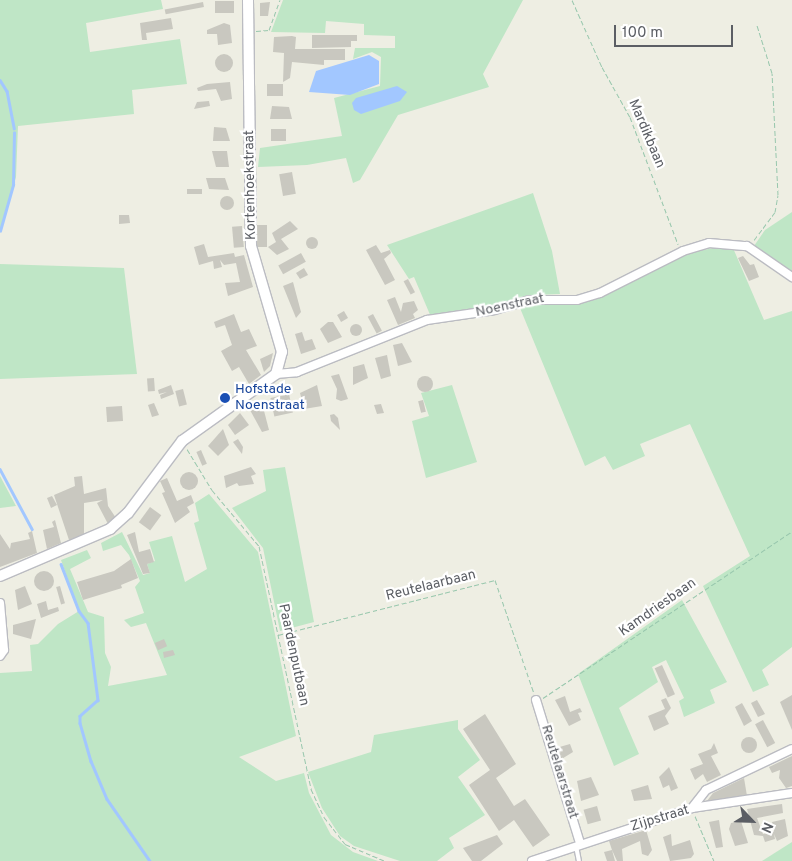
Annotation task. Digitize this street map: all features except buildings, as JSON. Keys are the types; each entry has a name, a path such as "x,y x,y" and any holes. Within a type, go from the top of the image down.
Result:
{"street":[{"name":"Kortenhoekstraat","path":"248,0 251,246 282,352 276,374"},
{"name":"Noenstraat","path":"276,374 297,372 427,320 495,310 528,300 578,300 600,293 683,251 721,242 749,247 792,277"},
{"path":"0,576 110,529 128,513 182,441 276,374"},
{"path":"0,603 4,650 0,656"},
{"name":"Reutelaarstraat","path":"536,700 578,844"},
{"path":"692,808 706,790 792,749"},
{"name":"Zijpstraat","path":"532,861 578,844 692,808 792,793"}],"lane":[{"path":"578,844 579,861"}],"path":[{"path":"249,31 269,30 280,0"},
{"name":"Mardikbaan","path":"572,0 602,67 630,117 683,251"},
{"path":"749,247 775,212 778,195 772,73 756,25"},
{"name":"Paardenputbaan","path":"182,441 212,490 258,546 311,789 324,817 345,844 385,861"},
{"name":"Kamdriesbaan","path":"536,700 582,676 659,617 792,531"},
{"name":"Reutelaarbaan","path":"278,635 495,580 536,700"},
{"path":"692,808 714,861"}],"green space":[{"path":"0,0 161,0 163,9 86,23 90,52 180,39 187,84 132,90 134,114 18,126 16,177 0,231"},
{"path":"283,0 523,0 483,74 489,87 398,115 360,180 353,183 346,158 307,165 258,167 260,148 342,136 334,98 380,86 381,57 372,52 353,59 355,48 395,48 395,36 364,35 364,24 326,21 325,33 271,32"},
{"path":"533,193 552,251 560,294 533,295 487,309 431,317 414,277 409,279 387,245"},
{"path":"792,212 792,275 754,246 765,230"},
{"path":"723,246 733,248 764,320 792,311 792,647 762,670 769,685 753,692 703,586 750,556 690,424 640,444 645,456 613,470 605,456 585,466 520,308 535,303 587,302 684,254"},
{"path":"0,264 124,268 137,374 0,379"},
{"path":"452,385 477,462 426,478 412,421 429,416 421,393"},
{"path":"285,467 314,622 280,631 263,548 232,508 266,491 263,470"},
{"path":"0,476 16,506 0,508"},
{"path":"209,494 258,552 296,736 239,757 276,781 304,773 309,793 331,835 353,852 378,861 0,861 0,673 32,671 30,645 38,644 58,624 79,611 61,560 87,550 91,558 70,569 88,612 104,617 105,653 111,667 108,686 167,675 146,623 131,627 124,620 144,613 135,587 140,581 129,555 121,545 103,551 101,543 122,532 143,575 150,573 147,564 155,561 149,542 172,536 185,582 207,569 194,523 199,521 195,503"},
{"path":"682,600 727,682 710,690 715,703 684,717 679,701 684,698 666,660 652,667 658,682 619,708 639,754 614,766 578,674"},
{"path":"458,720 458,729 480,760 458,777 485,815 449,838 454,848 437,861 400,861 354,846 340,836 322,808 308,772 371,752 374,735"},
{"path":"792,842 792,861 762,861"}],"water":[{"path":"369,55 379,61 379,84 350,95 309,92 316,71"},
{"path":"397,86 407,92 400,101 361,114 354,110 352,103 356,98"}],"waterway":[{"path":"0,80 7,91 14,128"},
{"path":"0,231 13,185 14,133"},
{"path":"0,469 32,529"},
{"path":"61,564 79,611 88,623 98,700 80,716 80,723 91,761 107,799 150,861"}],"place":[{"name":"Hofstade Noenstraat","path":"225,398"}]}
